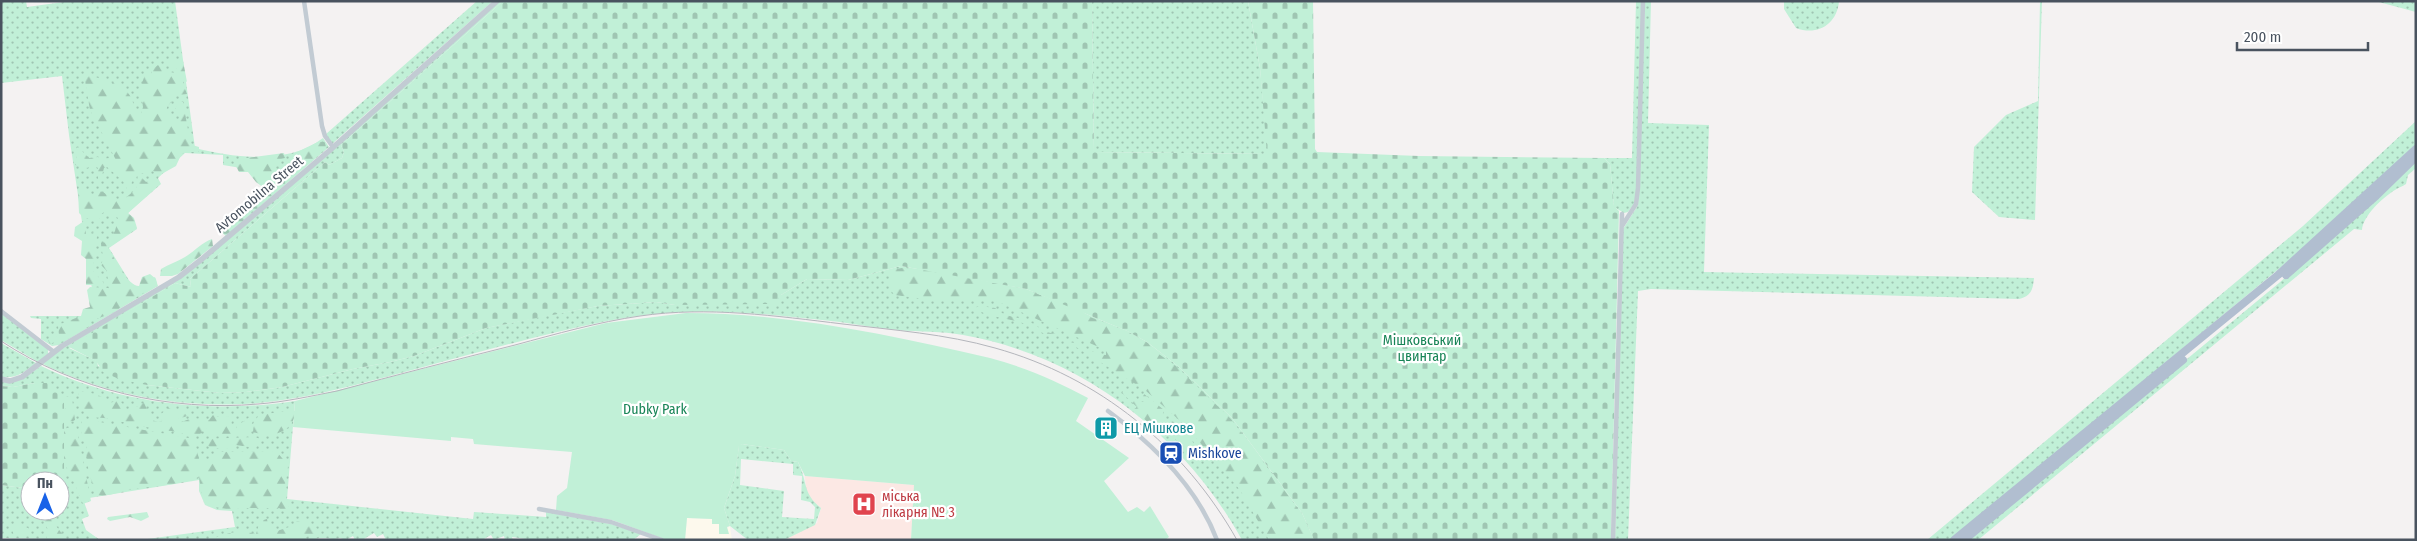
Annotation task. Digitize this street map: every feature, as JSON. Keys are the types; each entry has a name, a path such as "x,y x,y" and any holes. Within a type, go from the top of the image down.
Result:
{"main road":[{"path":"1954,540 2278,275 2416,149"},
{"path":"1964,540 2277,283 2416,157"}],"street":[{"path":"304,1 322,126 325,136 333,147"},
{"name":"Avtomobilna Street","path":"1,379 18,379 52,353 179,276 333,147 497,1"},
{"path":"1621,227 1636,204 1638,188 1644,1"},
{"path":"1613,540 1622,214"},
{"path":"1,311 52,353"},
{"path":"1108,411 1151,446 1191,491 1208,516 1217,540"},
{"path":"539,509 611,522 662,540"}],"shaded area":[{"name":"міська лікарня № 3","path":"805,476 914,485 911,540 784,540 817,523 821,508 810,500 806,490"},
{"path":"687,518 712,519 719,524 719,534 730,526 732,540 685,540"}],"green space":[{"path":"1,1 26,1 27,7 71,1 175,1 195,148 211,152 261,157 278,156 294,152 309,147 323,138 329,147 226,236 220,231 241,216 238,211 264,189 247,169 223,165 223,155 185,153 158,178 161,184 128,213 137,229 109,248 135,290 155,277 158,286 59,345 52,346 41,339 41,319 31,318 30,316 96,316 62,76 1,83"},
{"path":"477,1 493,1 332,144 326,134"},
{"path":"500,1 503,1 341,145 344,152 342,158 329,165 325,162 190,279 191,287 175,283 69,348 97,361 98,366 147,385 220,393 246,392 282,387 414,356 486,328 539,317 598,306 656,302 675,305 781,295 807,279 848,280 901,266 1026,289 1127,331 1147,342 1179,367 1232,418 1302,513 1314,540 1242,540 1218,502 1191,467 1160,435 1125,406 1088,381 1049,361 1007,346 963,335 898,330 752,313 696,311 667,313 638,316 579,327 323,393 258,403 231,404 175,402 148,398 94,384 43,364 55,353 180,278 339,145"},
{"name":"Мішковський цвинтар","path":"503,1 1092,1 1094,152 1267,154 1260,68 1248,1 1313,1 1315,149 1317,152 1419,156 1604,158 1610,164 1614,206 1619,211 1611,540 1314,540 1302,513 1232,418 1179,367 1147,342 1127,331 1026,289 901,266 848,280 807,279 781,295 774,304 675,305 656,302 598,306 486,328 414,356 282,387 246,392 220,393 147,385 119,379 103,372 96,361 69,347 175,283 191,287 190,279 325,162 329,165 342,158 344,152 341,145"},
{"path":"1092,1 1248,1 1260,68 1268,154 1094,152"},
{"path":"1636,1 1642,1 1637,189 1634,204 1628,212 1624,213 1614,207 1610,164 1604,158 1632,158"},
{"path":"1645,1 1651,1 1648,123 1709,125 1704,272 2034,278 2031,292 2019,299 1651,289 1638,291 1628,540 1615,540 1623,229 1638,205"},
{"path":"1784,1 1839,1 1830,22 1811,31 1796,28 1784,9"},
{"path":"2040,1 2042,1 2035,220 1999,217 1972,192 1974,147 2006,115 2038,101"},
{"path":"2375,1 2413,1 2416,2 2416,12"},
{"path":"178,59 183,61 187,82 184,80 183,83 187,94 177,95 167,107 167,113 171,118 180,120 181,116 175,110 178,101 183,102 188,130 191,133 189,144 199,147 199,152 185,152 181,155 176,166 158,176 152,170 145,174 136,172 129,189 107,167 104,168 100,183 98,183 98,168 93,165 87,168 75,165 76,149 78,147 89,158 98,157 104,160 108,158 117,162 90,110 84,75 87,74 110,82 124,89 133,101 134,110 141,114 143,107 140,88 145,75 151,76 152,70 158,65 175,73 177,69 171,64 171,60"},
{"path":"2416,121 2416,144 2321,234 1951,540 1927,540 2303,226"},
{"path":"318,142 325,142 326,148 304,168 301,168 294,159 295,153"},
{"path":"284,153 285,158 277,160 274,168 279,175 286,177 287,182 257,209 250,210 248,205 264,191 264,188 248,172 239,172 233,160"},
{"path":"2416,161 2416,168 2408,175 2406,184 2379,202 2366,219 2362,230 2354,229 1978,540 1968,540 2279,283"},
{"path":"138,174 146,182 155,177 160,184 128,213 134,218 137,228 108,248 130,281 139,286 142,277 150,274 156,279 157,285 123,305 115,312 91,321 89,327 80,329 78,333 66,340 62,339 50,344 48,340 59,335 58,325 81,316 83,309 90,307 87,290 90,287 108,288 114,291 116,288 109,284 106,270 101,265 103,256 101,243 108,242 115,231 118,218 106,211 96,220 83,216 79,213 78,191 83,189 90,196 100,191 122,201 136,189"},
{"path":"244,208 249,216 226,235 223,233 223,230 241,216 239,211"},
{"path":"84,221 86,223 86,236 90,236 93,232 97,236 96,243 90,247 95,252 93,271 104,283 102,285 86,285 86,259 81,255 82,241 74,236 75,227"},
{"path":"212,239 213,246 178,274 160,276 161,269 185,257"},
{"path":"902,268 931,270 1025,289 1080,310 1090,317 1127,331 1148,343 1153,350 1176,366 1231,419 1302,514 1314,540 1269,540 1240,490 1186,426 1145,390 1068,342 1106,355 1103,349 992,299 931,300 895,295 891,291 891,270"},
{"path":"980,306 995,308 1005,315 1027,320 1046,332 1056,334 1049,335 1024,323 981,312 974,308"},
{"path":"1,313 48,349 48,354 38,362 1,340"},
{"name":"Dubky Park","path":"686,313 763,317 839,327 915,341 990,358 1052,380 1088,398 1076,421 1129,458 1104,481 1128,512 1137,507 1144,512 1150,506 1169,537 1165,540 911,540 914,485 805,476 798,462 791,461 784,450 742,444 739,446 735,476 724,508 730,526 727,527 729,534 719,534 719,524 712,524 712,519 687,518 685,540 667,540 612,520 556,510 557,496 567,488 572,452 474,444 473,439 451,437 451,441 293,427 295,401 606,323"},
{"path":"1,343 36,363 16,376 1,377"},
{"path":"41,366 71,379 133,397 165,403 198,406 263,405 295,401 287,499 473,519 474,512 546,517 546,512 611,524 641,534 633,540 533,540 512,537 513,540 505,540 504,536 494,540 491,535 482,540 386,540 383,534 377,537 374,533 362,540 355,540 353,536 346,540 340,538 320,538 313,540 140,540 235,527 232,511 217,510 205,505 199,491 199,480 83,499 89,516 82,519 86,530 100,540 1,538 1,485 20,488 20,521 70,521 70,471 57,471 35,383 13,387 1,386 1,381 25,377"},
{"path":"35,383 50,383 64,400 64,471 20,471 20,488 1,485 1,386 13,387"},
{"path":"1124,390 1134,395 1140,402 1148,402 1142,397 1144,394 1164,410 1162,417 1171,431 1161,426 1164,435 1133,410 1137,407 1122,393"},
{"path":"80,391 92,393 109,403 117,401 122,403 126,409 132,409 144,403 152,420 158,422 162,421 160,415 168,408 176,411 186,410 187,416 178,419 179,423 192,418 209,420 213,415 219,417 228,416 232,418 231,426 237,435 210,436 204,424 202,426 202,433 188,435 104,418 89,417 78,403 86,398 78,394"},
{"path":"70,396 72,398 75,420 69,423 62,420 63,412 66,408 66,397"},
{"path":"296,411 291,424 286,429 268,435 253,432 254,422 259,415"},
{"path":"251,416 254,419 247,434 240,434 236,429 237,426"},
{"path":"83,419 194,439 199,459 202,461 210,461 218,452 276,451 288,465 285,499 290,510 286,513 279,508 242,508 232,510 209,506 202,497 199,477 175,484 97,495 92,484 86,456 87,445 81,432"},
{"path":"76,426 91,501 83,504 70,471 63,462 63,433 67,428"},
{"path":"1176,433 1187,433 1194,444 1189,449 1185,449 1174,438"},
{"path":"255,437 260,439 256,448 236,445 229,449 210,448 204,439"},
{"path":"739,445 784,450 791,461 798,462 808,492 815,503 821,508 815,525 784,540 748,540 730,526 724,508 735,476","holes":["741,459 793,464 793,475 802,476 801,500 810,502 815,507 814,519 782,517 784,491 740,485"]},
{"path":"147,512 149,517 141,521 130,517 110,521 107,519 108,517"},
{"path":"267,519 268,525 277,531 292,526 297,521 305,521 319,530 320,536 316,538 310,535 301,540 211,540 222,535 240,531 256,534 260,521"},
{"path":"45,521 55,521 56,526 67,540 46,540 48,531"},
{"path":"17,524 28,528 29,531 24,537 14,535 11,527"}],"railway":[{"path":"1,341 60,373 92,385 158,401 225,406 278,402 337,391 577,329 640,316 665,313 716,312 767,315 939,336 995,348 1033,361 1069,377 1103,397 1135,420 1165,446 1191,474 1216,506 1237,540"}],"place":[{"name":"ЕЦ Мішкове","path":"1106,428"},
{"name":"Mishkove","path":"1171,453"},
{"name":"міська лікарня № 3","path":"864,504"}]}
